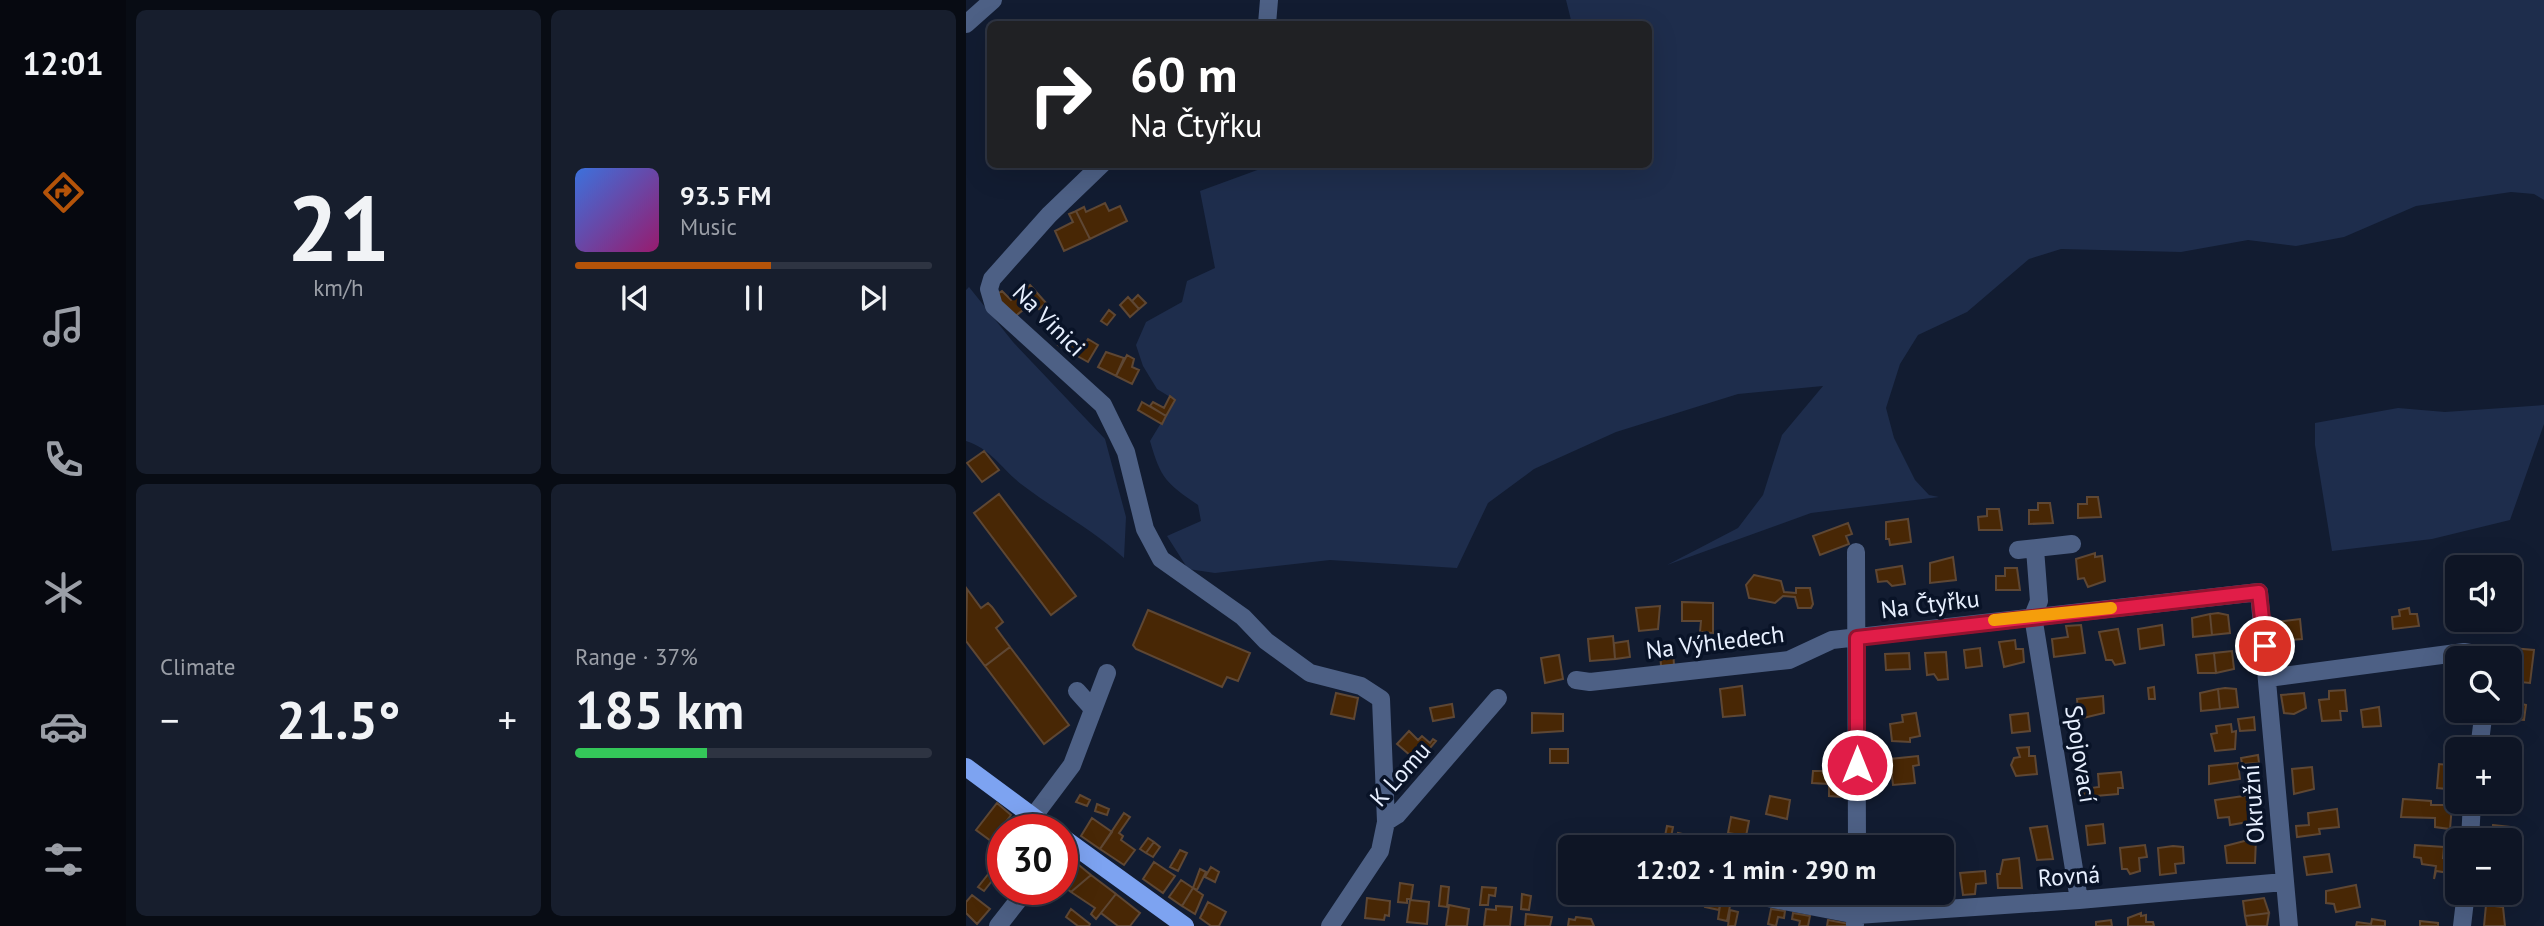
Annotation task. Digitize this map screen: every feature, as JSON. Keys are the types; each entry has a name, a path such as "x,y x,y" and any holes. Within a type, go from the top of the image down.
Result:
{"main road":[{"path":"966,767 1029,814"},
{"path":"1078,851 1185,926"}],"street":[{"path":"966,24 993,0"},
{"path":"1267,21 1269,0"},
{"name":"Na Vinici","path":"1098,168 1049,215 992,279 989,289 994,306 1103,405 1126,452 1145,529 1161,559 1243,617 1266,641 1310,673 1361,686 1381,698 1386,822"},
{"name":"Spojovací","path":"2071,544 2027,550 2039,601 2034,616 2079,900"},
{"path":"1856,552 1857,638"},
{"name":"Na Čtyřku","path":"1857,835 1857,638 2259,592"},
{"name":"Okružní","path":"2259,592 2290,926"},
{"name":"Na Výhledech","path":"1576,680 1590,682 1789,660 1832,640 1857,638"},
{"path":"2268,678 2445,655"},
{"path":"1035,814 1072,765 1107,673"},
{"path":"1077,691 1093,709"},
{"name":"K Lomu","path":"1330,926 1380,851 1386,822 1422,787 1498,698"},
{"name":"Rovná","path":"1792,905 1856,920 2284,883"},
{"path":"998,926 1014,905"},
{"path":"2462,926 2464,905"}],"shaded area":[{"path":"1566,0 2544,0 2544,200 2534,194 2511,192 2416,206 2344,237 2296,246 2248,240 2181,252 2061,249 2029,259 1967,312 1918,335 1900,364 1886,408 1894,438 1915,480 1929,495 1939,497 1811,513 1667,565 1738,528 1763,495 1782,435 1823,386 1738,394 1616,432 1534,469 1488,503 1457,568 1330,560 1215,573 1188,569 1167,536 1201,521 1198,505 1166,479 1150,441 1175,400 1157,389 1143,366 1136,345 1146,322 1182,302 1187,281 1215,268 1200,191 1263,168 1652,168 1652,21 1571,21"},
{"path":"969,287 1013,342 1105,439 1126,517 1124,558 1021,484 982,449 966,441 966,290"},
{"path":"2544,405 2544,424 2510,520 2432,539 2332,551 2315,445 2315,423 2398,408 2445,412"}],"building":[{"path":"1105,203 1109,211 1120,206 1127,221 1090,239 1076,211 1084,207 1086,212"},
{"path":"1076,211 1090,239 1064,251 1055,231 1073,222 1069,214"},
{"path":"1030,285 1046,303 1039,309 1033,302 1013,318 994,296 1002,291 1011,300"},
{"path":"1138,295 1146,303 1139,309 1132,301"},
{"path":"1128,297 1139,309 1130,317 1120,305"},
{"path":"1109,310 1115,315 1107,325 1101,321"},
{"path":"1062,337 1083,347 1088,339 1098,345 1088,362 1058,345"},
{"path":"1106,352 1124,358 1116,376 1098,367"},
{"path":"1127,355 1134,359 1132,367 1139,370 1132,384 1116,376"},
{"path":"1170,396 1175,400 1166,416 1150,406 1153,402 1164,408"},
{"path":"1142,402 1166,416 1162,424 1138,410"},
{"path":"984,451 999,470 982,482 967,463"},
{"path":"999,494 1076,596 1051,615 974,513"},
{"path":"2087,497 2098,497 2101,517 2078,518 2078,504 2087,504"},
{"path":"2038,503 2050,503 2053,523 2029,524 2029,510 2038,510"},
{"path":"1987,509 1999,509 2002,530 1979,530 1978,517 1987,516"},
{"path":"1908,519 1911,542 1890,545 1889,539 1886,539 1886,522"},
{"path":"1848,523 1852,534 1846,536 1849,544 1820,555 1813,536"},
{"path":"2095,553 2095,557 2102,556 2105,581 2088,587 2084,578 2078,579 2076,559"},
{"path":"1953,557 1956,580 1930,583 1930,563"},
{"path":"1902,566 1905,584 1892,586 1887,581 1878,582 1876,570"},
{"path":"2005,568 2017,568 2020,590 1996,590 1996,576 2005,576"},
{"path":"1754,575 1781,581 1784,592 1796,593 1796,588 1810,588 1813,604 1811,608 1798,608 1795,597 1783,596 1775,603 1749,598 1746,585"},
{"path":"967,589 981,608 988,603 992,607 1003,622 996,628 1010,647 985,666 966,641"},
{"path":"1682,602 1713,603 1713,633 1700,632 1701,621 1682,621"},
{"path":"1660,606 1658,629 1639,631 1636,608"},
{"path":"2409,608 2410,614 2417,614 2419,626 2393,629 2392,617 2400,616 2399,610"},
{"path":"1148,610 1250,653 1238,681 1227,677 1222,687 1136,649 1133,645"},
{"path":"2210,614 2228,615 2230,633 2212,635"},
{"path":"2210,614 2212,635 2193,637 2192,618"},
{"path":"2300,619 2302,639 2290,640 2292,656 2279,657 2276,622"},
{"path":"2081,625 2085,653 2054,657 2052,639 2068,637 2066,626"},
{"path":"2162,625 2164,645 2140,649 2138,629"},
{"path":"2118,629 2125,663 2115,665 2112,660 2106,660 2099,632"},
{"path":"1613,636 1615,659 1590,661 1588,639"},
{"path":"2015,640 2016,649 2023,649 2024,662 2004,667 1999,642"},
{"path":"1628,641 1630,657 1615,659 1614,643"},
{"path":"1010,647 1069,725 1044,744 985,666"},
{"path":"1980,648 1982,666 1966,668 1964,650"},
{"path":"2522,649 2534,650 2530,683 2522,682"},
{"path":"1673,651 1674,665 1661,666 1660,652"},
{"path":"2232,651 2234,669 2216,673 2214,653"},
{"path":"1946,652 1948,679 1938,680 1934,674 1927,675 1925,653"},
{"path":"1909,653 1910,669 1886,670 1885,654"},
{"path":"2214,653 2216,673 2198,673 2196,655"},
{"path":"1559,655 1563,679 1545,683 1541,658"},
{"path":"1742,686 1745,715 1723,717 1720,689"},
{"path":"2154,687 2155,699 2149,699 2148,688"},
{"path":"2218,689 2236,689 2238,707 2220,709"},
{"path":"2218,689 2220,709 2201,711 2200,693"},
{"path":"2345,690 2347,711 2340,711 2341,720 2322,721 2319,700 2329,699 2329,691"},
{"path":"1336,693 1358,698 1354,719 1331,714"},
{"path":"2304,693 2306,708 2294,714 2284,713 2281,695"},
{"path":"2103,696 2104,713 2079,719 2077,699"},
{"path":"1452,704 1454,717 1433,721 1430,708"},
{"path":"2522,704 2526,705 2522,720"},
{"path":"2379,707 2381,726 2363,727 2361,710"},
{"path":"1532,713 1563,714 1563,731 1532,733"},
{"path":"1916,713 1920,736 1910,738 1910,742 1892,741 1890,724 1903,722 1902,715"},
{"path":"2028,713 2030,731 2012,733 2010,715"},
{"path":"2254,717 2255,730 2240,731 2238,719"},
{"path":"2231,724 2232,732 2236,731 2235,749 2215,751 2211,734 2217,733 2216,726"},
{"path":"1409,731 1418,740 1422,736 1430,743 1433,739 1436,741 1418,762 1397,744"},
{"path":"2029,747 2029,756 2035,756 2037,774 2016,776 2011,765 2014,758 2020,757 2017,748"},
{"path":"1550,749 1568,749 1568,763 1550,763"},
{"path":"2258,755 2259,763 2242,764 2241,758"},
{"path":"1918,756 1919,765 1913,766 1915,783 1893,785 1890,759"},
{"path":"2238,763 2240,779 2209,784 2209,766"},
{"path":"2439,764 2445,765 2445,789 2437,788"},
{"path":"2312,767 2314,789 2294,794 2292,769"},
{"path":"1813,771 1842,771 1841,797 1829,796 1829,784 1812,783"},
{"path":"2121,772 2123,788 2118,788 2118,794 2084,797 2083,789 2099,787 2098,774"},
{"path":"1080,795 1090,800 1087,806 1076,802"},
{"path":"2251,795 2254,821 2230,825 2229,817 2218,818 2215,800"},
{"path":"1770,796 1790,800 1787,819 1766,814"},
{"path":"2403,799 2445,805 2445,814 2451,814 2450,828 2445,828 2435,827 2435,818 2401,817"},
{"path":"997,803 1010,814 988,814"},
{"path":"1097,804 1109,809 1107,815 1095,811"},
{"path":"2337,809 2339,827 2319,829 2320,834 2297,837 2296,826 2309,825 2308,813"},
{"path":"1124,813 1130,817 1119,833 1123,836 1121,840 1135,850 1124,865 1100,849"},
{"path":"987,816 987,838 976,830"},
{"path":"1731,817 1749,821 1746,835 1728,833"},
{"path":"1092,818 1112,832 1100,849 1081,836"},
{"path":"2103,824 2105,843 2088,845 2086,826"},
{"path":"2493,825 2510,827 2510,828 2493,828"},
{"path":"1667,826 1673,827 1671,835 1665,835"},
{"path":"2047,826 2053,859 2037,860 2030,828"},
{"path":"1148,838 1154,842 1146,853 1140,849"},
{"path":"2256,838 2255,863 2227,863 2225,846"},
{"path":"1154,842 1160,847 1153,857 1146,853"},
{"path":"2145,845 2147,857 2139,858 2140,871 2130,874 2127,869 2122,869 2120,848"},
{"path":"2415,845 2444,847 2445,872 2436,871 2434,879 2436,866 2422,864 2421,858 2414,857"},
{"path":"2183,847 2184,863 2175,864 2176,873 2160,875 2158,848"},
{"path":"1180,850 1187,853 1178,871 1170,867"},
{"path":"2329,854 2332,872 2307,875 2304,857"},
{"path":"2019,858 2022,888 1998,888 1997,874 2000,874 2003,860"},
{"path":"1154,862 1175,876 1163,893 1143,879"},
{"path":"1078,864 1091,875 1078,886"},
{"path":"1211,867 1219,872 1215,882 1205,877"},
{"path":"1200,869 1206,872 1197,890 1193,888"},
{"path":"1985,871 1986,883 1976,884 1975,894 1963,895 1960,873"},
{"path":"1091,875 1116,894 1096,919 1091,914 1095,908 1078,897 1078,886"},
{"path":"987,876 987,887 984,891 978,887"},
{"path":"1181,880 1193,888 1182,906 1169,897"},
{"path":"1400,883 1413,885 1411,899 1407,899 1407,903 1398,902"},
{"path":"2356,885 2360,907 2336,912 2334,904 2326,903 2326,891"},
{"path":"1441,886 1449,887 1447,907 1439,906"},
{"path":"1482,887 1496,888 1495,896 1489,895 1488,905 1480,905"},
{"path":"1193,888 1203,895 1195,914 1182,906"},
{"path":"1116,894 1140,913 1130,926 1118,926 1101,913"},
{"path":"1522,894 1531,896 1529,910 1521,909"},
{"path":"972,895 990,909 977,924 966,913 966,902"},
{"path":"1367,898 1390,901 1389,916 1385,915 1384,920 1365,918"},
{"path":"2264,898 2269,913 2245,916 2243,901"},
{"path":"1410,900 1429,902 1427,924 1407,922"},
{"path":"1208,902 1226,912 1219,926 1211,926 1200,918"},
{"path":"1449,905 1469,909 1467,926 1446,926"},
{"path":"1705,905 1720,905 1719,910"},
{"path":"1720,905 1730,905 1727,921 1718,919"},
{"path":"2486,905 2503,907 2505,926 2484,926"},
{"path":"1496,906 1512,907 1510,926 1484,926 1486,909 1496,910"},
{"path":"1071,909 1090,924 1089,926 1078,926 1066,917"},
{"path":"1771,909 1785,911 1784,918 1778,917 1776,926 1768,924"},
{"path":"1730,910 1738,912 1735,926 1728,926"},
{"path":"1793,913 1810,916 1808,926 1799,926 1800,921 1792,919"},
{"path":"2141,913 2141,916 2146,915 2146,922 2153,922 2154,926 2128,926 2128,918"},
{"path":"2269,913 2267,926 2247,926 2245,916"},
{"path":"1526,914 1552,917 1550,926 1525,926"},
{"path":"1576,917 1591,919 1594,926 1568,926 1569,919 1575,920"},
{"path":"2372,919 2385,921 2385,926 2356,926 2357,922 2371,924"},
{"path":"1828,920 1850,924 1850,926 1827,926"},
{"path":"2111,920 2112,926 2096,926 2096,922"},
{"path":"2420,921 2438,923 2438,926 2420,926"}],"slow traffic":[{"path":"1994,620 2111,608"}],"route":[{"path":"1857,765 1857,638 1959,624 2259,592 2265,646"}]}
